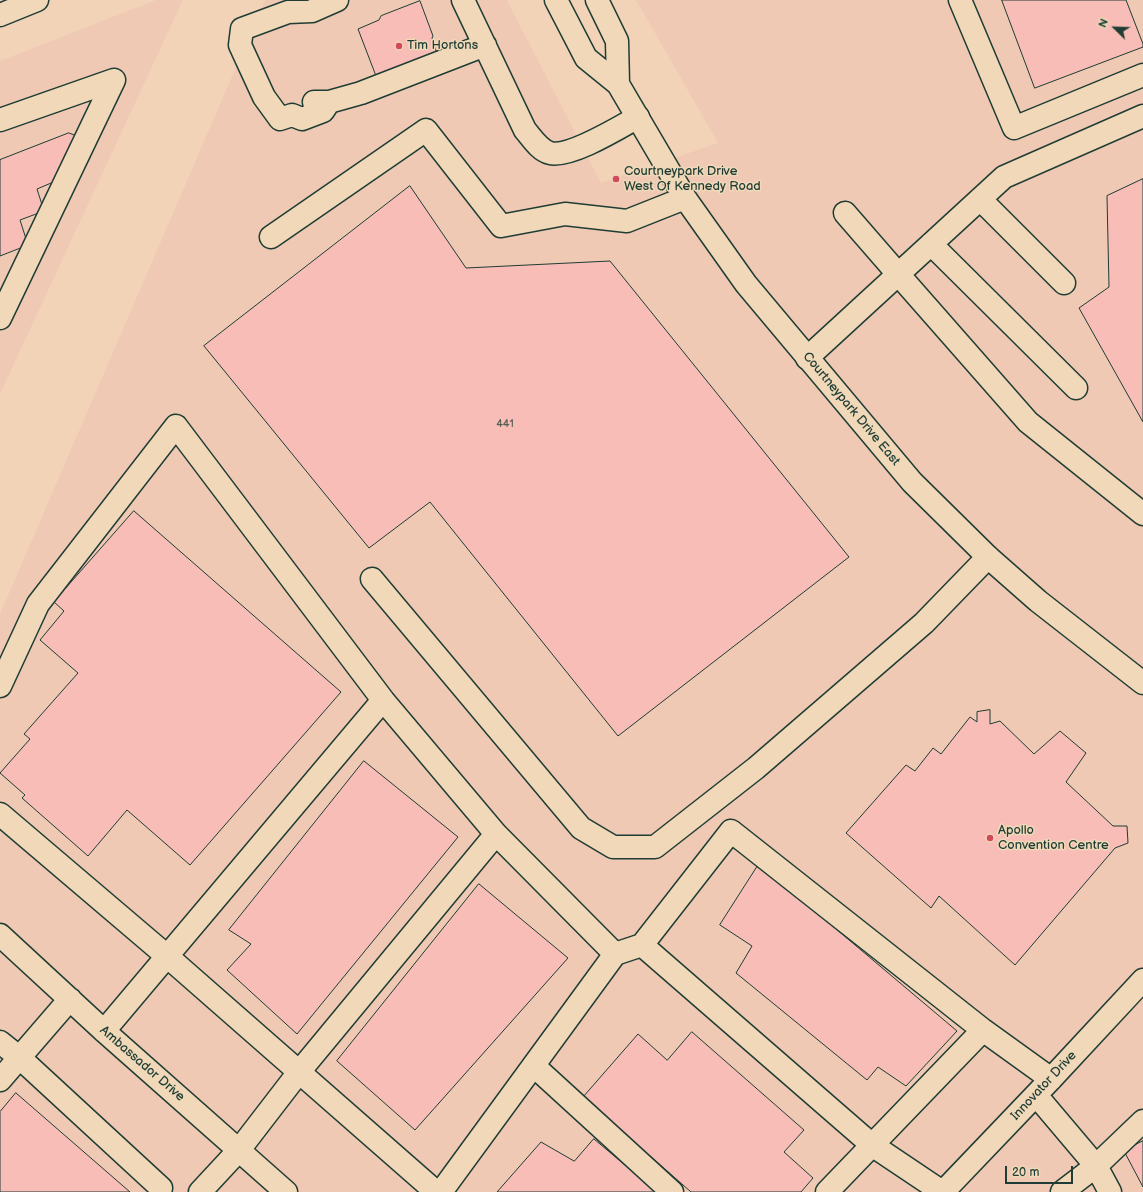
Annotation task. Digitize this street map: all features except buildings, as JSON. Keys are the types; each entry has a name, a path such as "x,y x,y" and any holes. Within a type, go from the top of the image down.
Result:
{"main road":[{"path":"0,15 36,0"},
{"path":"337,0 312,11 281,10 242,29 240,45 264,97 280,119 292,115 302,119 323,111 328,102 361,93 485,45"},
{"path":"463,0 525,130 534,142 541,148 550,153 561,153 592,143 638,117"},
{"name":"Courtneypark Drive East","path":"556,0 586,58 618,84 685,198 746,284 912,482 988,557 1038,601 1143,683"},
{"name":"Courtneypark Drive East","path":"597,0 617,41 618,84"},
{"path":"960,0 1014,128 1143,75"},
{"path":"0,120 114,80 0,318"},
{"path":"807,358 1004,177 1143,116"},
{"path":"271,237 426,130 501,226 564,214 627,221 685,198"},
{"path":"980,199 1064,283"},
{"path":"845,213 1028,422 1143,514"},
{"path":"931,244 1076,388"},
{"path":"0,686 38,604 176,426 383,700 496,834 615,954"},
{"path":"372,579 581,828 612,847 655,847 756,768 906,639 924,623 988,557"},
{"path":"104,1031 168,957 383,700"},
{"path":"0,814 168,957 436,1192"},
{"path":"441,1192 615,954 642,945 731,831 982,1030 1051,1079"},
{"path":"200,1192 239,1150 299,1072 496,834"},
{"name":"Ambassador Drive","path":"0,935 104,1031 286,1192"},
{"path":"642,945 872,1144 942,1192"},
{"name":"Innovator Drive","path":"942,1192 1036,1095 1143,980"},
{"path":"0,1080 70,999"},
{"path":"827,1192 982,1030"},
{"path":"0,1042 20,1058 161,1188"},
{"path":"534,1066 672,1192"},
{"path":"1036,1095 1096,1166 1110,1192"},
{"path":"1062,1192 1096,1166 1143,1121"}],"shaded area":[{"path":"156,0 183,0 0,394 0,61"},
{"path":"265,0 507,0 601,183 718,143 636,0 1143,0 1143,1192 0,1192 0,614"}],"place":[{"name":"Tim Hortons","path":"399,46"},
{"name":"Courtneypark Drive West Of Kennedy Road","path":"616,179"},
{"name":"Apollo Convention Centre","path":"990,838"}]}
